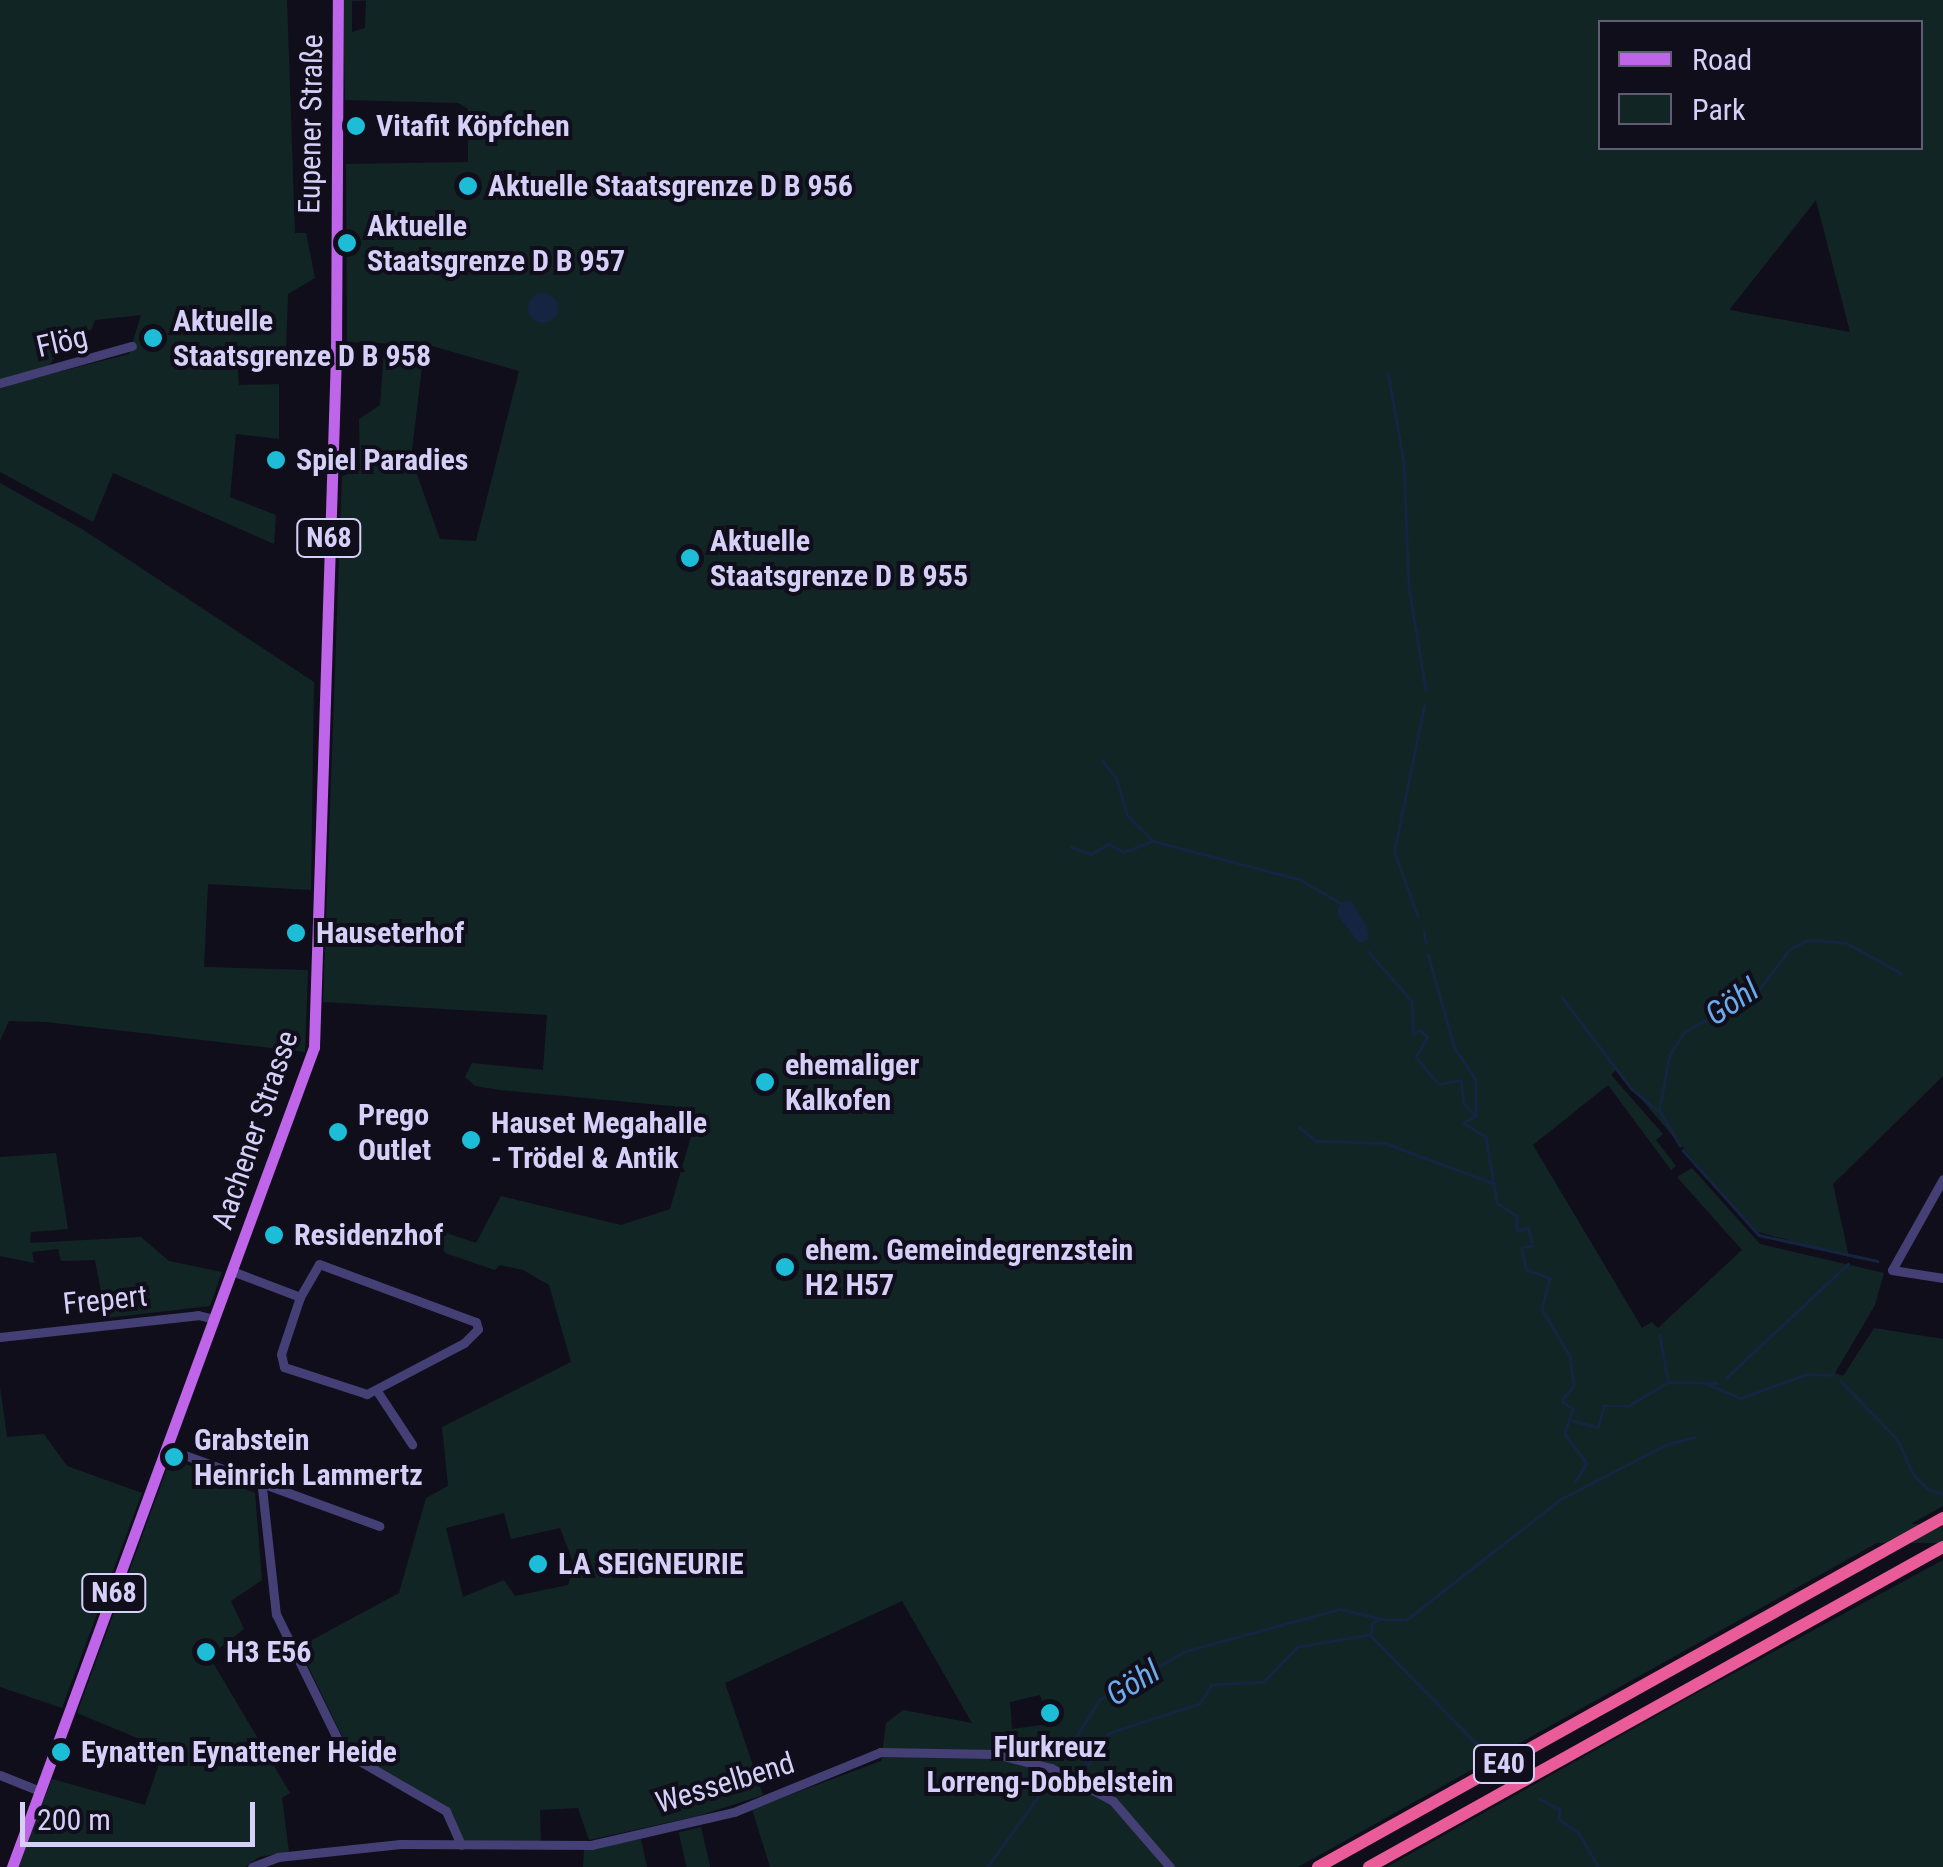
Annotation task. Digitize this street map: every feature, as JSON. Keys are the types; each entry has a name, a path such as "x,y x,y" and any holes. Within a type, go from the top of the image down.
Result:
{"highway":[{"name":"E40","path":"1318,1867 1943,1518"},
{"name":"E40","path":"1369,1867 1943,1547"}],"main road":[{"name":"Eupener Straße","path":"335,249 338,0"},
{"name":"Aachener Strasse","path":"12,1867 303,1082 316,1027 335,249"}],"street":[{"name":"Flög","path":"0,383 132,346"},
{"path":"1943,1179 1892,1270 1943,1278"},
{"path":"319,1264 476,1322 474,1335 464,1344 377,1391 355,1395 284,1368 281,1354 300,1296 319,1264"},
{"path":"232,1271 300,1296"},
{"name":"Frepert","path":"0,1337 198,1314 214,1319"},
{"path":"377,1391 412,1444"},
{"path":"168,1449 262,1488 379,1526"},
{"path":"262,1488 276,1614 344,1752 446,1810 461,1845"},
{"name":"Wesselbend","path":"255,1866 322,1852 461,1845 591,1845 734,1812 880,1752 966,1752 1026,1760 1089,1786 1132,1818 1170,1867"},
{"path":"0,1775 40,1791"}],"green space":[{"path":"0,0 287,0 295,233 306,233 315,278 288,294 286,351 237,355 239,385 279,384 279,439 236,434 230,497 276,515 274,544 113,473 93,522 0,472 0,387 129,354 141,315 95,320 91,330 69,335 47,369 0,380"},
{"path":"343,0 352,0 352,32 365,28 366,0 1943,0 1943,1076 1833,1184 1849,1257 1755,1231 1616,1070 1611,1075 1663,1134 1656,1140 1676,1166 1671,1170 1608,1085 1533,1145 1642,1328 1652,1322 1658,1328 1742,1250 1677,1177 1692,1168 1760,1244 1884,1273 1875,1305 1835,1373 1843,1376 1874,1328 1943,1339 1943,1506 1298,1867 770,1867 752,1809 881,1761 886,1723 903,1710 972,1723 902,1601 725,1683 763,1795 698,1816 589,1840 578,1808 540,1810 541,1845 455,1840 443,1810 353,1759 299,1647 399,1593 426,1498 448,1486 442,1427 571,1362 549,1285 523,1270 500,1265 495,1270 445,1253 435,1229 476,1243 501,1196 621,1225 670,1209 696,1119 693,1108 500,1090 475,1086 465,1077 472,1063 543,1070 547,1015 323,1002 342,476 360,470 359,419 380,405 384,350 424,351 411,458 440,539 476,541 519,371 429,345 347,342 346,164 468,162 468,109 458,103 345,100","holes":["1816,200 1850,332 1730,310","504,1513 511,1539 560,1528 574,1565 568,1585 515,1596 504,1580 463,1597 446,1528","1040,1695 1049,1724 1012,1729 1010,1702"]},
{"path":"0,483 82,529 314,682 311,890 208,884 204,967 308,970 305,1052 46,1022 9,1021 0,1041"},
{"path":"56,1153 68,1229 31,1232 30,1243 141,1237 169,1261 222,1272 210,1306 106,1318 95,1260 61,1261 58,1249 32,1252 34,1263 0,1256 0,1157"},
{"path":"0,1387 7,1437 44,1434 67,1466 142,1493 62,1708 0,1687"},
{"path":"171,1458 255,1493 262,1580 231,1601 244,1629 209,1656 290,1793 282,1798 289,1852 259,1857 245,1867 17,1867 52,1779 145,1805 164,1749 77,1713"},
{"path":"1238,1524 1943,1524 1943,1543 1238,1543"},
{"path":"1943,1560 1943,1867 1387,1867 1699,1692"},
{"path":"701,1827 710,1867 687,1867 679,1832"},
{"path":"641,1839 647,1867 583,1867 584,1850"}],"water":[{"path":"543,293 554,297 558,308 554,319 543,323 532,319 528,308 532,297"},
{"path":"1351,900 1367,927 1369,939 1359,943 1337,914 1340,902"}],"waterway":[{"path":"1388,372 1404,462 1409,587 1426,690"},
{"path":"1418,917 1394,852 1424,706"},
{"path":"1102,760 1116,777 1128,816 1153,841 1299,879 1339,902"},
{"path":"1071,847 1091,854 1109,844 1124,852 1153,841"},
{"path":"1424,931 1426,942"},
{"name":"Göhl","path":"1680,1146 1659,1111 1669,1056 1684,1032 1757,992 1790,949 1808,940 1847,943 1901,973"},
{"name":"Göhl","path":"1368,951 1412,1001 1414,1034 1419,1030 1428,1037 1416,1057 1439,1084 1461,1080 1464,1104 1476,1116 1464,1123 1486,1137 1497,1203 1517,1216 1517,1231 1528,1227 1533,1246 1522,1248 1526,1269 1550,1278 1542,1309 1570,1356 1574,1386 1562,1401 1573,1409 1565,1434 1587,1463 1575,1482"},
{"path":"1428,954 1455,1049 1476,1079 1476,1115"},
{"name":"Göhl","path":"1562,997 1631,1088 1657,1110"},
{"name":"Göhl","path":"1299,1127 1316,1141 1385,1143 1495,1184"},
{"path":"1683,1150 1759,1235 1877,1261"},
{"path":"1726,1378 1848,1264"},
{"name":"Göhl","path":"1573,1421 1598,1427 1604,1406 1628,1406 1668,1382 1659,1335"},
{"name":"Göhl","path":"1705,1383 1741,1398 1807,1374 1832,1375"},
{"name":"Göhl","path":"1841,1381 1898,1440 1913,1474 1929,1490 1943,1493"},
{"path":"1670,1382 1717,1383"},
{"name":"Göhl","path":"1371,1634 1372,1623 1382,1619 1406,1620 1561,1499 1667,1444 1695,1437"},
{"name":"Göhl","path":"1370,1635 1298,1647 1264,1682 1212,1685 1200,1704 1110,1733 1088,1766 1076,1751 1076,1737 1100,1699 1186,1651 1340,1609 1382,1619"},
{"name":"Göhl","path":"1372,1637 1479,1746"},
{"name":"Göhl","path":"987,1867 1041,1793"},
{"name":"Göhl","path":"1538,1798 1560,1809 1559,1819 1579,1833 1599,1867"}],"place":[{"name":"Vitafit Köpfchen","path":"356,126"},
{"name":"Aktuelle Staatsgrenze D B 956","path":"468,186"},
{"name":"Aktuelle Staatsgrenze D B 957","path":"347,243"},
{"name":"Aktuelle Staatsgrenze D B 958","path":"153,338"},
{"name":"Spiel Paradies","path":"276,460"},
{"name":"Aktuelle Staatsgrenze D B 955","path":"690,558"},
{"name":"Hauseterhof","path":"296,933"},
{"name":"ehemaliger Kalkofen","path":"765,1082"},
{"name":"Prego Outlet","path":"338,1132"},
{"name":"Hauset Megahalle - Trödel & Antik","path":"471,1140"},
{"name":"Residenzhof","path":"274,1235"},
{"name":"ehem. Gemeindegrenzstein H2 H57","path":"785,1267"},
{"name":"Grabstein Heinrich Lammertz","path":"174,1457"},
{"name":"LA SEIGNEURIE","path":"538,1564"},
{"name":"H3 E56","path":"206,1652"},
{"name":"Flurkreuz Lorreng-Dobbelstein","path":"1050,1713"},
{"name":"Eynatten Eynattener Heide","path":"61,1752"}]}
